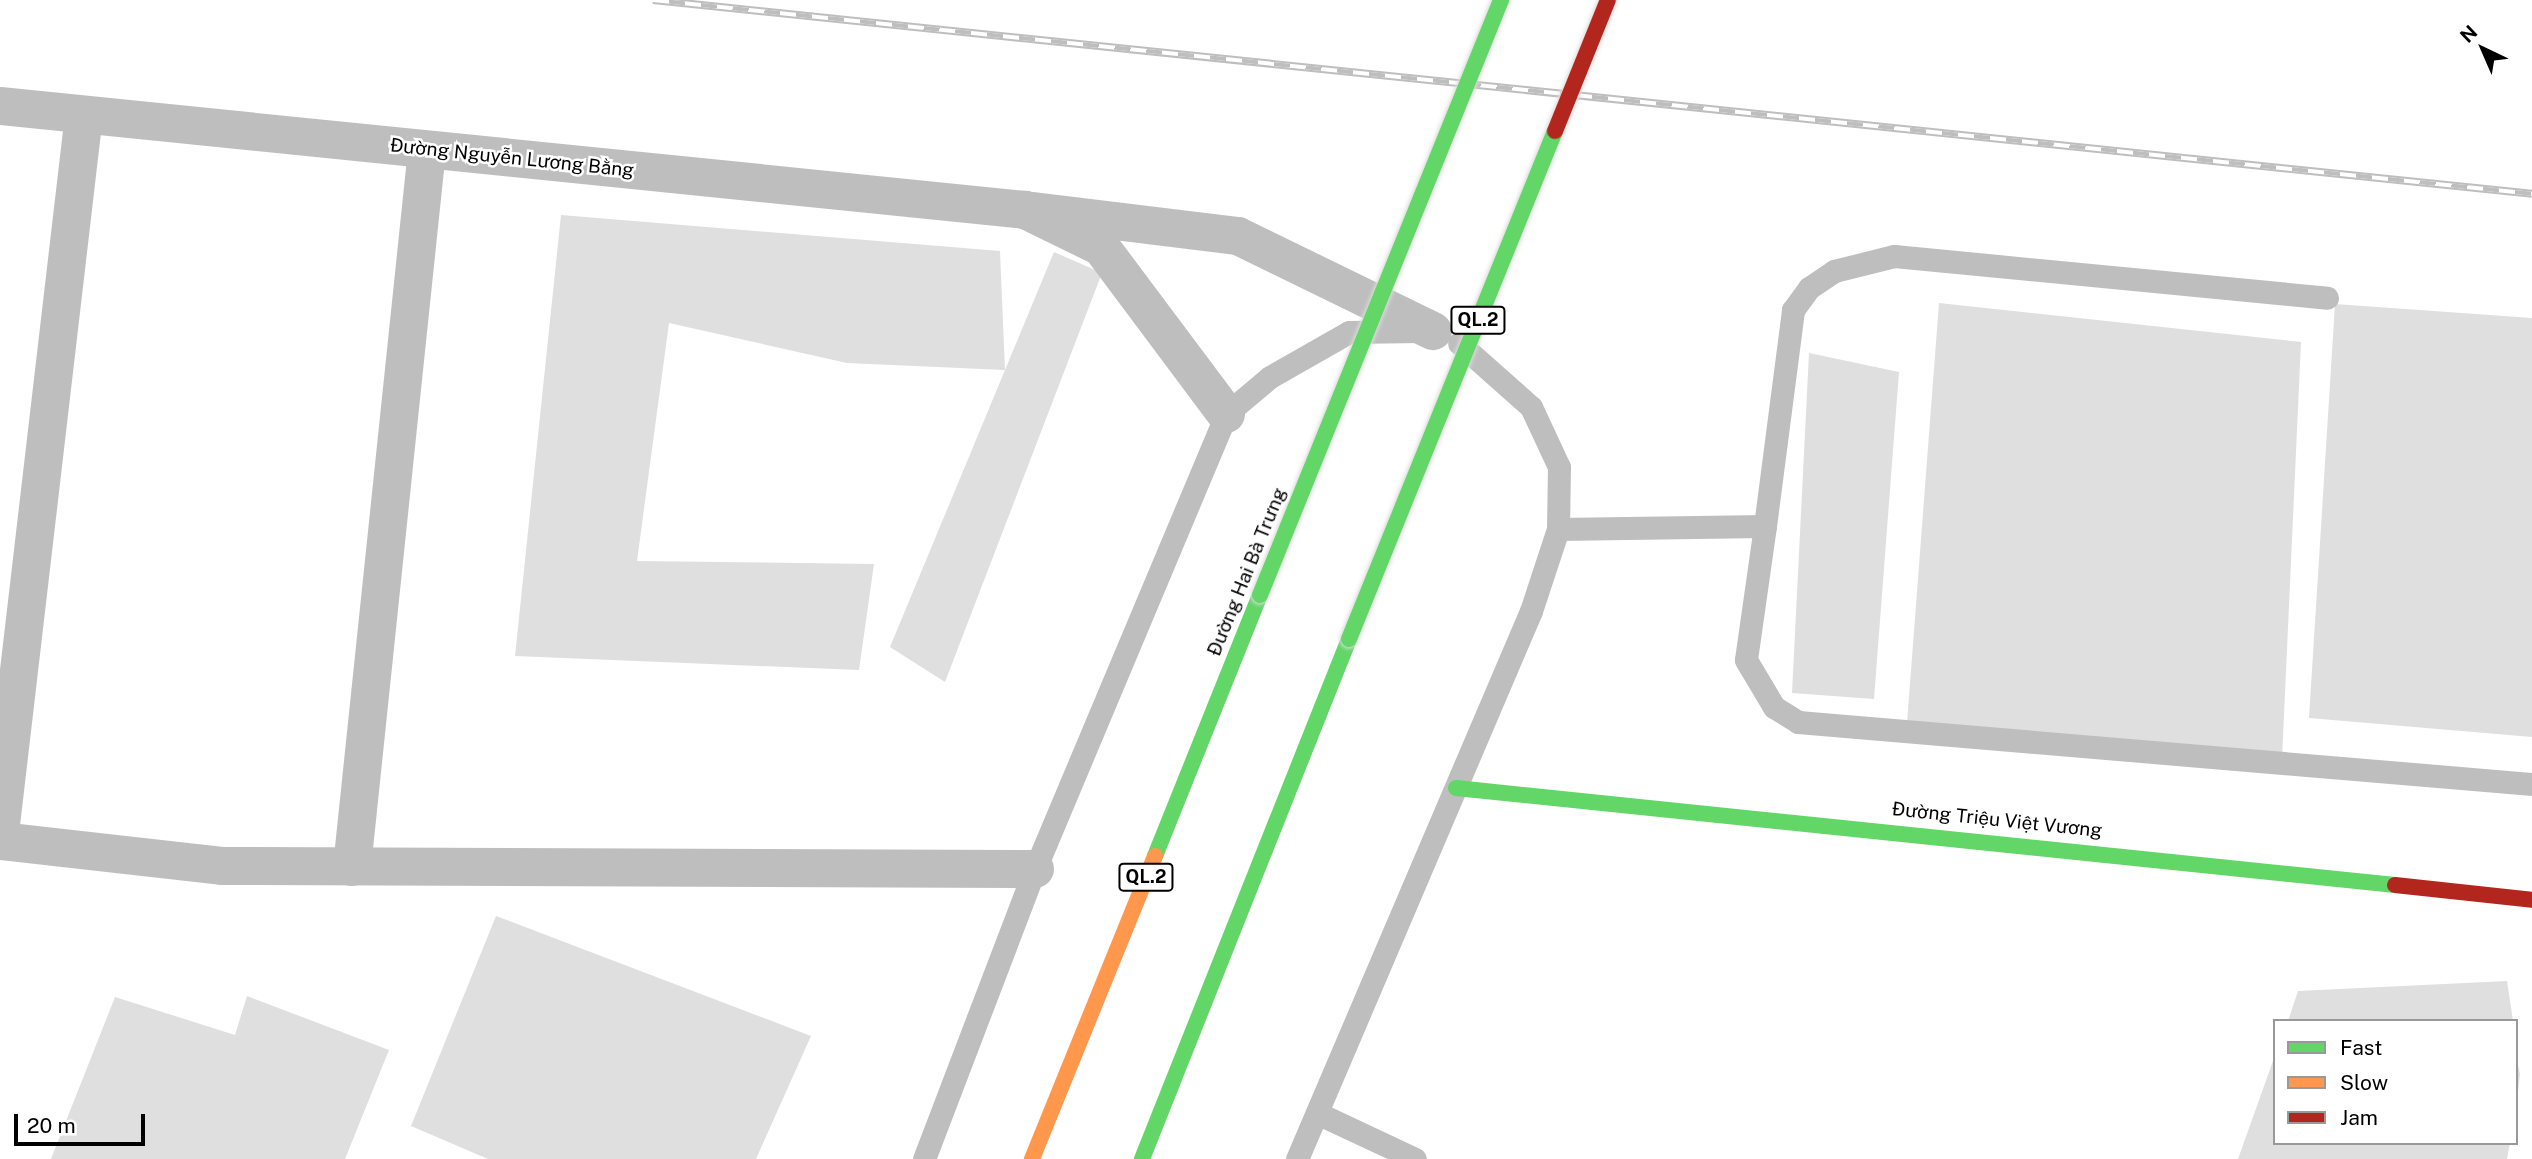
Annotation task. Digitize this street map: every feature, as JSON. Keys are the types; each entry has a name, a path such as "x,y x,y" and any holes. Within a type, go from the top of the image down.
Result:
{"main road":[{"name":"Đường Hai Bà Trưng","path":"1032,1159 1501,0"},
{"name":"QL.2","path":"1142,1159 1608,0"},
{"name":"Đường Triệu Việt Vương","path":"1456,788 1672,805 2532,900"}],"street":[{"name":"Đường Nguyễn Lương Bằng","path":"0,106 1025,209 1238,236 1433,331"},
{"path":"0,833 84,115"},
{"path":"352,866 427,149"},
{"path":"1025,209 1101,247 1226,414"},
{"path":"0,841 222,866 1035,869"}],"lane":[{"path":"2327,298 1894,256 1834,271 1809,288 1793,310 1746,660 1774,707 1798,722 2532,784"},
{"path":"924,1159 1035,869 1226,414 1270,377 1349,332 1433,331 1472,349 1531,407 1559,467 1558,529 1531,611 1297,1159"},
{"path":"1558,529 1765,526"},
{"path":"1317,1113 1415,1159"}],"building":[{"path":"561,215 1000,251 1005,370 847,363 669,323 637,561 874,564 859,670 515,656"},
{"path":"1054,252 1102,273 945,682 890,647"},
{"path":"1939,303 2301,342 2282,759 1907,723"},
{"path":"2335,304 2532,318 2532,737 2309,718"},
{"path":"1809,353 1899,372 1874,699 1792,693"},
{"path":"496,916 811,1036 756,1159 488,1159 411,1126"},
{"path":"2507,981 2513,1019 2289,1019 2298,991"},
{"path":"247,996 389,1050 345,1159 51,1159 115,997 235,1035"},
{"path":"2273,1061 2273,1145 2510,1145 2507,1159 2238,1159"}],"railway":[{"path":"653,0 2532,194"}],"traffic: fast":[{"path":"1260,595 1501,0"},
{"path":"1349,639 1555,131"},
{"path":"1155,856 1260,595"},
{"path":"1142,1159 1349,639"},
{"path":"1456,788 2395,885"}],"traffic: slow":[{"path":"1032,1159 1155,856"}],"traffic: jam":[{"path":"1555,131 1608,0"},
{"path":"2395,885 2532,900"}]}
